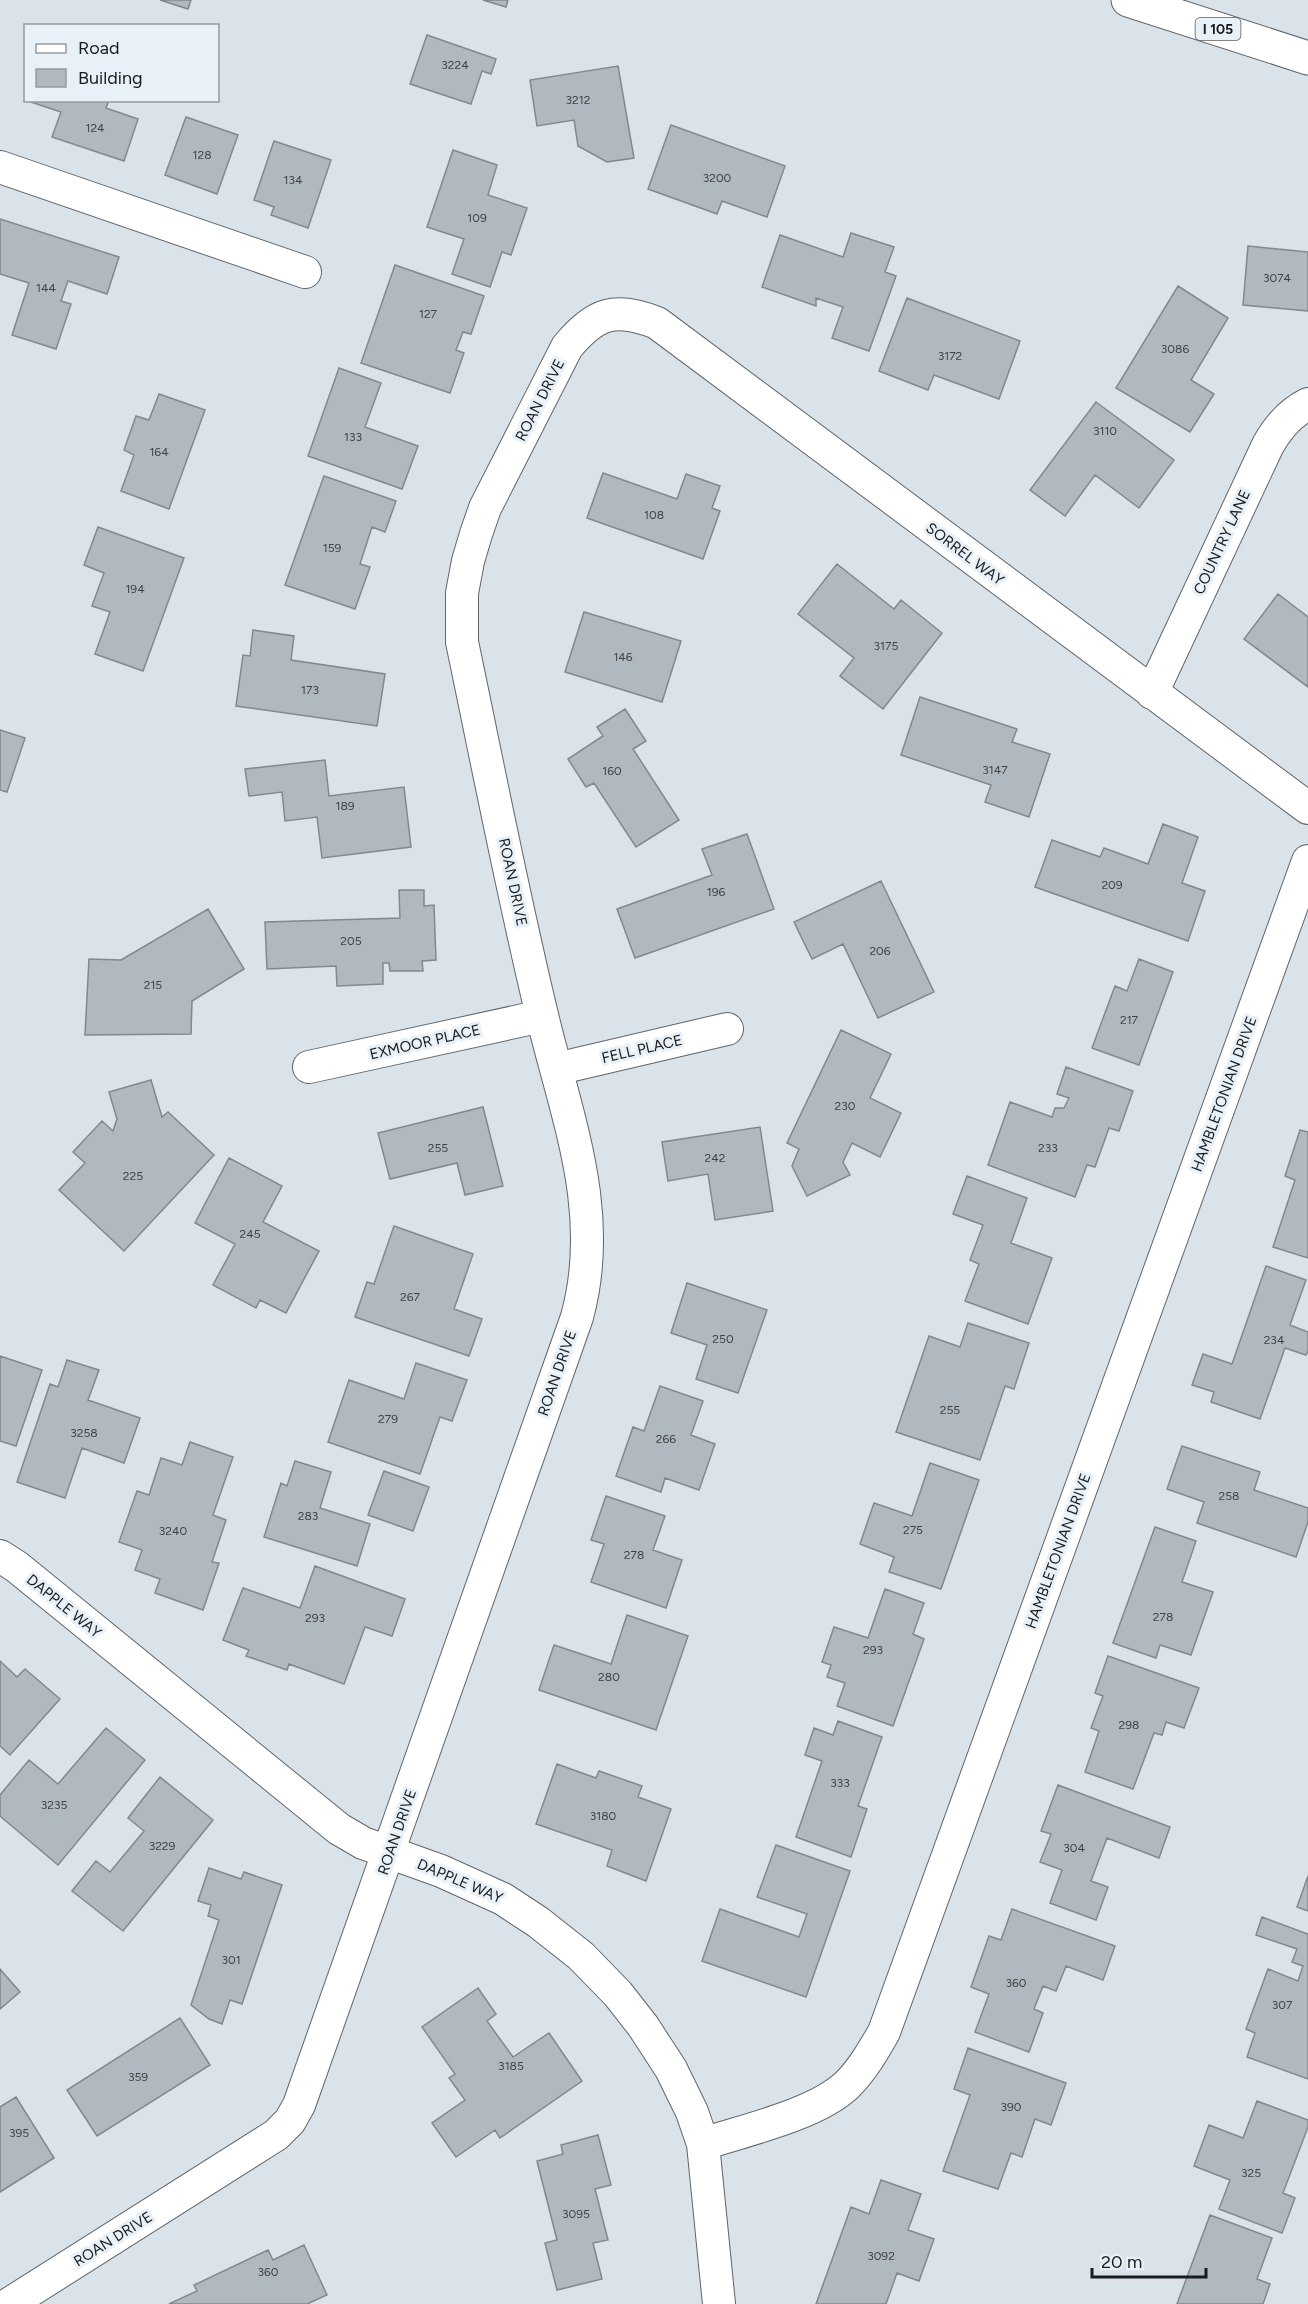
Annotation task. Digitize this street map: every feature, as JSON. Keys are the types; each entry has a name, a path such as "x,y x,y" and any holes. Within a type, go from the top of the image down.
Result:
{"highway":[{"name":"I 105","path":"1128,0 1308,58"}],"street":[{"path":"0,167 305,272"},
{"name":"SORREL WAY","path":"617,313 638,315 657,323 1308,808"},
{"name":"ROAN DRIVE","path":"21,2301 276,2135 290,2121 300,2105 577,1317 585,1289 588,1252 587,1214 578,1150 542,1016 462,642 462,593 468,561 485,508 567,347 582,329 597,318 617,313"},
{"name":"COUNTRY LANE","path":"1152,693 1268,445 1277,429 1289,417 1308,404"},
{"name":"HAMBLETONIAN DRIVE","path":"703,2144 795,2114 823,2102 846,2086 868,2061 884,2032 1308,861"},
{"name":"EXMOOR PLACE","path":"309,1067 542,1016"},
{"name":"FELL PLACE","path":"556,1069 727,1029"},
{"name":"DAPPLE WAY","path":"0,1556 17,1567 339,1829 363,1843 441,1871 503,1899 538,1922 580,1956 618,1994 643,2026 671,2069 692,2112 703,2144 719,2304"}],"building":[{"path":"160,0 191,0 188,9"},
{"path":"483,0 508,0 506,7"},
{"path":"427,35 496,59 491,74 482,71 471,104 410,84"},
{"path":"618,66 634,158 607,162 578,146 574,120 537,126 530,80"},
{"path":"31,102 108,102 106,108 138,119 124,161 52,137 61,112"},
{"path":"186,117 238,135 217,194 165,175"},
{"path":"671,125 785,166 767,217 722,201 717,214 648,189"},
{"path":"274,141 331,160 308,228 271,215 274,207 254,200"},
{"path":"453,150 497,165 488,195 527,208 511,255 502,252 490,287 452,274 464,239 427,227"},
{"path":"0,219 119,257 107,294 68,281 61,301 71,304 56,349 12,335 29,283 0,274"},
{"path":"851,233 894,247 885,272 896,276 869,351 832,338 843,307 816,298 816,306 762,287 780,235 843,257"},
{"path":"1248,246 1308,252 1308,311 1243,305"},
{"path":"395,265 484,296 471,334 463,332 456,350 464,353 450,393 361,363"},
{"path":"1178,286 1228,318 1191,380 1214,394 1190,432 1116,388"},
{"path":"907,298 1020,341 999,399 934,375 928,390 879,371"},
{"path":"339,368 381,383 365,427 418,446 402,489 308,456"},
{"path":"159,394 205,410 169,509 121,491 134,455 124,450 136,416 149,420"},
{"path":"1096,402 1174,460 1139,508 1095,475 1065,516 1030,490"},
{"path":"603,473 677,499 686,474 720,486 712,508 720,511 703,559 587,518"},
{"path":"324,476 396,501 385,532 372,527 360,564 370,567 355,609 285,585"},
{"path":"98,527 184,558 143,671 95,654 110,612 92,606 104,573 84,565"},
{"path":"837,564 894,609 901,600 942,633 883,709 840,676 854,658 798,614"},
{"path":"1278,594 1308,617 1308,687 1244,639"},
{"path":"584,612 681,641 662,702 565,672"},
{"path":"253,630 294,636 291,660 385,674 377,726 236,706 243,655 250,656"},
{"path":"920,697 1017,729 1012,742 1050,754 1029,817 985,802 991,785 901,755"},
{"path":"625,709 646,741 633,749 679,820 636,847 594,783 586,787 568,759 603,736 597,727"},
{"path":"0,730 25,738 7,792 0,790"},
{"path":"325,760 329,796 404,787 411,847 322,858 317,817 285,821 282,792 249,796 245,769"},
{"path":"1163,824 1198,837 1182,883 1205,891 1188,941 1035,887 1052,840 1100,857 1104,848 1148,864"},
{"path":"747,834 774,909 635,958 617,909 712,875 702,849"},
{"path":"881,881 934,992 878,1018 843,944 812,959 794,922"},
{"path":"399,890 424,890 424,906 434,905 436,960 422,961 423,971 390,971 389,963 383,963 383,984 337,986 336,966 267,969 265,922 400,918"},
{"path":"208,909 244,969 192,1001 191,1034 85,1035 89,959 121,960"},
{"path":"1139,959 1173,972 1139,1065 1092,1048 1115,986 1127,991"},
{"path":"841,1030 891,1054 870,1098 901,1113 880,1157 852,1143 843,1162 850,1175 807,1196 792,1166 799,1149 787,1143"},
{"path":"1066,1067 1133,1091 1119,1131 1109,1128 1095,1167 1087,1165 1075,1197 988,1165 1010,1102 1052,1117 1055,1108 1064,1108 1069,1098 1057,1094"},
{"path":"151,1080 162,1117 168,1112 214,1155 124,1251 59,1190 85,1163 73,1152 102,1121 113,1131 117,1119 109,1092"},
{"path":"483,1107 503,1186 465,1195 457,1163 390,1179 378,1133"},
{"path":"760,1127 773,1211 715,1220 708,1174 668,1181 662,1142"},
{"path":"1300,1130 1308,1132 1308,1258 1273,1247 1295,1180 1285,1176"},
{"path":"229,1158 282,1186 263,1222 319,1251 286,1313 260,1300 256,1308 213,1285 235,1244 195,1223"},
{"path":"967,1176 1027,1198 1011,1243 1052,1258 1028,1324 965,1301 979,1264 970,1260 983,1225 953,1214"},
{"path":"394,1226 473,1254 454,1309 482,1319 469,1356 355,1317 367,1282 374,1284"},
{"path":"1266,1266 1306,1280 1290,1325 1308,1332 1308,1351 1306,1355 1285,1348 1260,1419 1211,1402 1214,1392 1192,1385 1203,1354 1232,1364"},
{"path":"687,1283 767,1310 738,1393 696,1379 707,1345 671,1333"},
{"path":"968,1323 1029,1343 1014,1389 1005,1386 980,1460 896,1432 929,1336 960,1347"},
{"path":"0,1356 42,1370 16,1446 0,1441"},
{"path":"67,1360 99,1370 88,1400 140,1418 124,1463 82,1448 65,1498 17,1482 50,1384 58,1387"},
{"path":"416,1363 467,1380 452,1421 440,1417 420,1474 328,1442 349,1380 404,1399"},
{"path":"660,1386 703,1401 691,1435 715,1444 699,1490 665,1478 661,1492 616,1476 633,1427 644,1431"},
{"path":"190,1442 233,1457 213,1515 226,1520 212,1562 219,1563 203,1610 155,1593 160,1579 135,1570 142,1550 119,1542 137,1491 149,1495 161,1458 182,1465"},
{"path":"1182,1446 1260,1472 1254,1490 1308,1508 1308,1522 1296,1557 1197,1523 1204,1502 1167,1489"},
{"path":"295,1461 331,1472 320,1508 370,1524 357,1566 264,1537 281,1483 287,1486"},
{"path":"930,1463 979,1480 941,1589 889,1572 894,1557 860,1544 874,1503 912,1516"},
{"path":"384,1471 429,1487 413,1531 368,1515"},
{"path":"606,1496 665,1516 653,1550 682,1560 666,1608 591,1582 604,1544 591,1540"},
{"path":"1155,1527 1196,1541 1182,1582 1213,1592 1191,1655 1160,1645 1156,1658 1113,1643"},
{"path":"315,1566 405,1599 392,1636 365,1627 344,1684 289,1664 287,1670 246,1656 249,1650 223,1640 243,1588 300,1608"},
{"path":"885,1589 924,1603 913,1634 924,1639 893,1726 837,1706 845,1683 827,1677 831,1665 822,1662 834,1627 868,1638"},
{"path":"627,1615 688,1636 656,1730 539,1690 554,1645 611,1664"},
{"path":"1108,1656 1199,1688 1184,1728 1166,1722 1162,1735 1154,1733 1133,1789 1085,1772 1099,1731 1091,1728 1103,1696 1095,1693"},
{"path":"0,1661 17,1677 25,1669 60,1699 10,1755 0,1746"},
{"path":"838,1721 882,1737 858,1806 867,1809 851,1857 796,1837 822,1761 805,1755 814,1728 833,1735"},
{"path":"106,1728 145,1760 58,1865 0,1816 0,1795 29,1760 58,1784"},
{"path":"557,1764 596,1778 599,1771 642,1786 638,1797 671,1809 646,1881 607,1866 612,1850 536,1824"},
{"path":"160,1777 213,1820 123,1931 72,1891 96,1861 110,1872 144,1831 128,1818"},
{"path":"1058,1785 1170,1827 1159,1858 1107,1838 1091,1881 1108,1887 1096,1920 1050,1903 1062,1870 1040,1862 1051,1834 1041,1831"},
{"path":"776,1845 850,1871 806,1997 702,1961 720,1909 799,1937 807,1914 757,1897"},
{"path":"209,1868 241,1879 244,1872 282,1885 242,2004 230,2000 222,2024 209,2019 191,2005 219,1920 208,1916 211,1905 198,1901"},
{"path":"1308,1876 1308,1911 1297,1907"},
{"path":"1012,1909 1115,1946 1103,1980 1066,1966 1056,1991 1043,1986 1034,2009 1043,2013 1029,2052 975,2032 989,1994 971,1987 989,1936 1001,1940"},
{"path":"1262,1917 1308,1934 1308,2079 1247,2057 1255,2033 1246,2029 1268,1969 1298,1981 1303,1966 1292,1962 1297,1949 1256,1935"},
{"path":"0,1969 20,1992 0,2009"},
{"path":"478,1988 496,2014 487,2021 513,2057 549,2033 582,2081 500,2138 495,2130 456,2157 432,2123 465,2100 449,2078 455,2074 422,2027"},
{"path":"180,2018 210,2065 97,2136 67,2090"},
{"path":"968,2048 1066,2083 1051,2125 1035,2119 1022,2157 1011,2153 998,2189 943,2171 970,2095 954,2089"},
{"path":"16,2097 54,2158 0,2192 0,2107"},
{"path":"1257,2101 1308,2120 1308,2127 1283,2193 1295,2198 1282,2233 1219,2209 1230,2180 1194,2166 1209,2125 1243,2138"},
{"path":"598,2135 611,2185 595,2189 608,2240 593,2243 602,2279 557,2290 545,2243 557,2240 537,2161 563,2154 561,2145"},
{"path":"881,2180 921,2194 908,2230 934,2239 919,2281 897,2273 886,2304 816,2304 851,2207 869,2214"},
{"path":"1210,2215 1272,2238 1257,2279 1270,2284 1263,2304 1177,2304"},
{"path":"304,2245 327,2295 307,2304 169,2304 197,2291 194,2285 268,2250 273,2260"}]}
